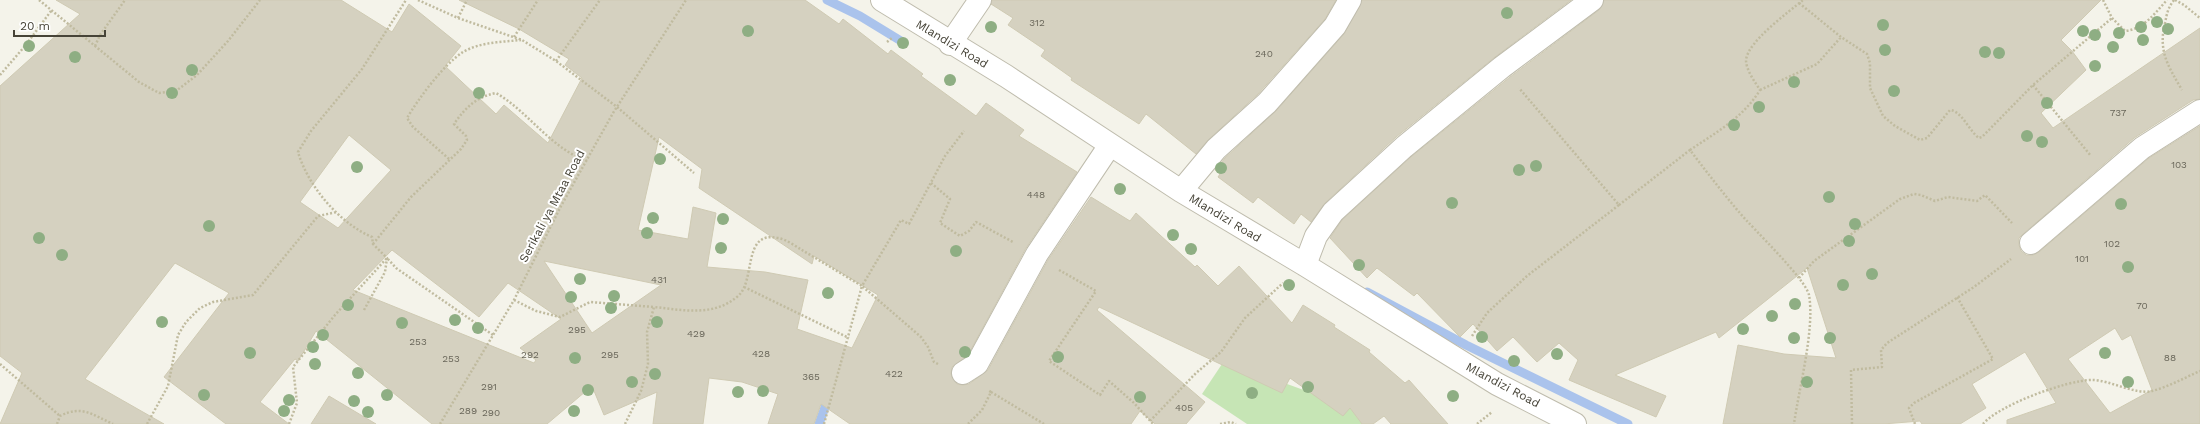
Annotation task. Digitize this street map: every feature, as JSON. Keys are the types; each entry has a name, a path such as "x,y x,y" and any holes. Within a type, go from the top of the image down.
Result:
{"street":[{"name":"Mlandizi Road","path":"882,0 950,44 1006,76 1181,191 1305,265 1456,360 1497,384 1575,424"},
{"path":"950,44 980,0"},
{"path":"1181,191 1216,149 1267,103 1335,26 1350,0"},
{"path":"1305,265 1316,236 1333,212 1404,147 1502,67 1592,0"},
{"path":"2031,243 2142,148 2198,112"},
{"path":"963,373 977,364 1036,257 1110,145"}],"path":[{"path":"39,0 139,82 159,93 176,91 197,75 228,41 260,0"},
{"path":"95,46 100,35 125,0"},
{"path":"406,0 362,69 312,131 298,152 302,167 314,186 337,212 362,232 372,237 373,244 396,268 493,335"},
{"path":"418,0 458,18 522,40 556,61 617,107 694,173"},
{"path":"458,18 467,0"},
{"path":"514,37 538,0"},
{"path":"556,61 600,0"},
{"name":"Serikali ya Mtaa Road","path":"440,424 514,300 561,206 617,107 686,0"},
{"path":"1760,90 1748,68 1746,60 1749,51 1764,34 1803,0"},
{"path":"2103,0 2112,18 2125,32 2135,30 2153,16 2167,0"},
{"path":"2198,112 2162,52 2162,36 2167,9 2174,0 2184,5 2200,18"},
{"path":"1799,3 1841,37 1867,54 1870,63 1870,88 1883,116 1895,126 1920,140 1927,138 1950,110 1957,112 1973,133 1979,138 1982,137 2033,85 2112,18"},
{"path":"0,75 51,11"},
{"path":"1456,360 1487,313 1526,276 1690,150 1736,118 1753,102 1760,90 1817,64 1841,37"},
{"path":"449,159 413,127 407,118 412,108 447,67 463,52 491,43 522,40"},
{"path":"1502,67 1619,205"},
{"path":"2033,85 2108,177"},
{"path":"373,244 411,197 461,149 467,140 466,136 454,124 461,114 473,102 484,96 496,93 512,103 558,145 573,156 587,161"},
{"path":"824,424 849,338 862,286 901,220 908,224 945,156 964,131"},
{"path":"1690,150 1739,213 1799,278 1809,293 1810,309 1806,350 1794,424"},
{"path":"931,183 950,199 940,223 960,236 969,231 976,222 1056,270 1061,270 1096,291 1048,361 1100,395 1109,381 1134,403 1151,423 1183,386 1221,352 1245,318 1305,265"},
{"path":"1799,278 1814,261 1841,241 1900,199 1914,194 1921,195 1935,201 1948,197 1978,201 1985,195 2031,243 1957,297 1887,343 1882,350 1882,367 1851,370 1852,424"},
{"path":"147,424 168,386 178,335 186,322 200,308 213,302 253,295 318,216 337,212"},
{"path":"514,300 536,311 560,317 590,302 697,312 706,310 740,295 744,287 756,244 762,239 771,237 787,241 862,286 921,337 928,347 934,362 963,373 1044,424"},
{"path":"364,310 374,295 385,272 387,258"},
{"path":"289,424 298,403 293,367 335,315 387,258"},
{"path":"744,287 849,338"},
{"path":"1915,424 1909,408 1914,403 1993,359 1957,297"},
{"path":"625,424 641,391 648,364 646,332 654,307"},
{"path":"0,364 60,416"},
{"path":"1983,424 2001,409 2069,384 2092,380 2151,391 2200,372"},
{"path":"968,424 982,410 991,392"},
{"path":"57,424 60,416 74,410 89,413 113,424"},
{"path":"1220,424 1231,422 1236,424"}],"green space":[{"path":"1224,361 1353,408 1364,424 1247,424 1202,394"}],"building":[{"path":"56,0 341,0 392,32 409,4 461,46 445,66 496,114 504,105 548,143 582,78 565,65 569,59 519,29 459,0 805,0 839,24 843,19 888,54 891,50 923,74 921,76 976,116 986,103 1024,130 1019,136 1077,172 1026,248 968,355 952,367 951,374 957,384 969,384 988,370 1048,260 1091,197 1130,221 1136,213 1195,267 1197,265 1218,286 1239,266 1292,323 1303,305 1335,325 1334,327 1370,350 1369,352 1405,383 1409,380 1448,424 1391,424 1384,416 1373,424 1362,424 1350,408 1343,416 1290,378 1282,393 1099,307 1097,310 1205,402 1186,424 1155,424 1140,411 1131,424 850,424 821,404 814,424 768,424 778,394 742,382 709,378 703,424 653,424 657,392 604,415 592,386 547,424 432,424 316,331 298,361 295,359 260,402 289,424 226,424 164,377 229,293 175,263 85,379 164,424 0,424 22,373 0,356 0,86 80,14","holes":["349,135 391,170 338,228 300,202","659,137 702,169 699,188 812,264 814,256 878,295 852,348 797,329 808,280 765,272 707,267 716,213 693,207 688,239 638,230","392,250 479,317 508,283 561,319 520,348 536,360 534,363 353,290","544,261 661,285 592,333"]},
{"path":"992,0 1336,0 1325,19 1258,94 1208,140 1196,154 1146,114 1139,124 1071,80 1072,78 1041,56 1045,50 1008,25 1013,18 991,4"},
{"path":"1362,0 1571,0 1495,57 1396,137 1325,203 1311,222 1301,214 1294,224 1258,197 1253,203 1218,177 1220,174 1215,170 1225,158 1276,111 1344,34"},
{"path":"1604,0 2101,0 2061,40 2072,51 2086,70 2041,113 2053,128 2200,28 2200,99 2193,100 2134,138 2023,234 2019,238 2019,245 2021,251 2026,255 2033,255 2039,252 2149,158 2200,126 2200,424 2007,424 2007,420 2056,403 2025,352 1972,384 1986,408 1960,424 1922,424 1920,421 1883,424 1723,424 1738,345 1784,354 1836,358 1807,268 1719,338 1716,332 1615,375 1666,396 1656,417 1569,380 1578,360 1559,343 1537,362 1513,337 1497,351 1473,324 1460,337 1417,293 1414,296 1377,268 1367,278 1330,238 1342,220 1412,156 1510,77 1599,10","holes":["2115,328 2122,340 2131,335 2152,390 2110,413 2068,359"]},
{"path":"329,396 376,424 311,424"}],"waterway":[{"path":"827,0 860,16 901,41"},
{"path":"1367,292 1466,345 1628,424"},
{"path":"819,424 829,396"}]}
